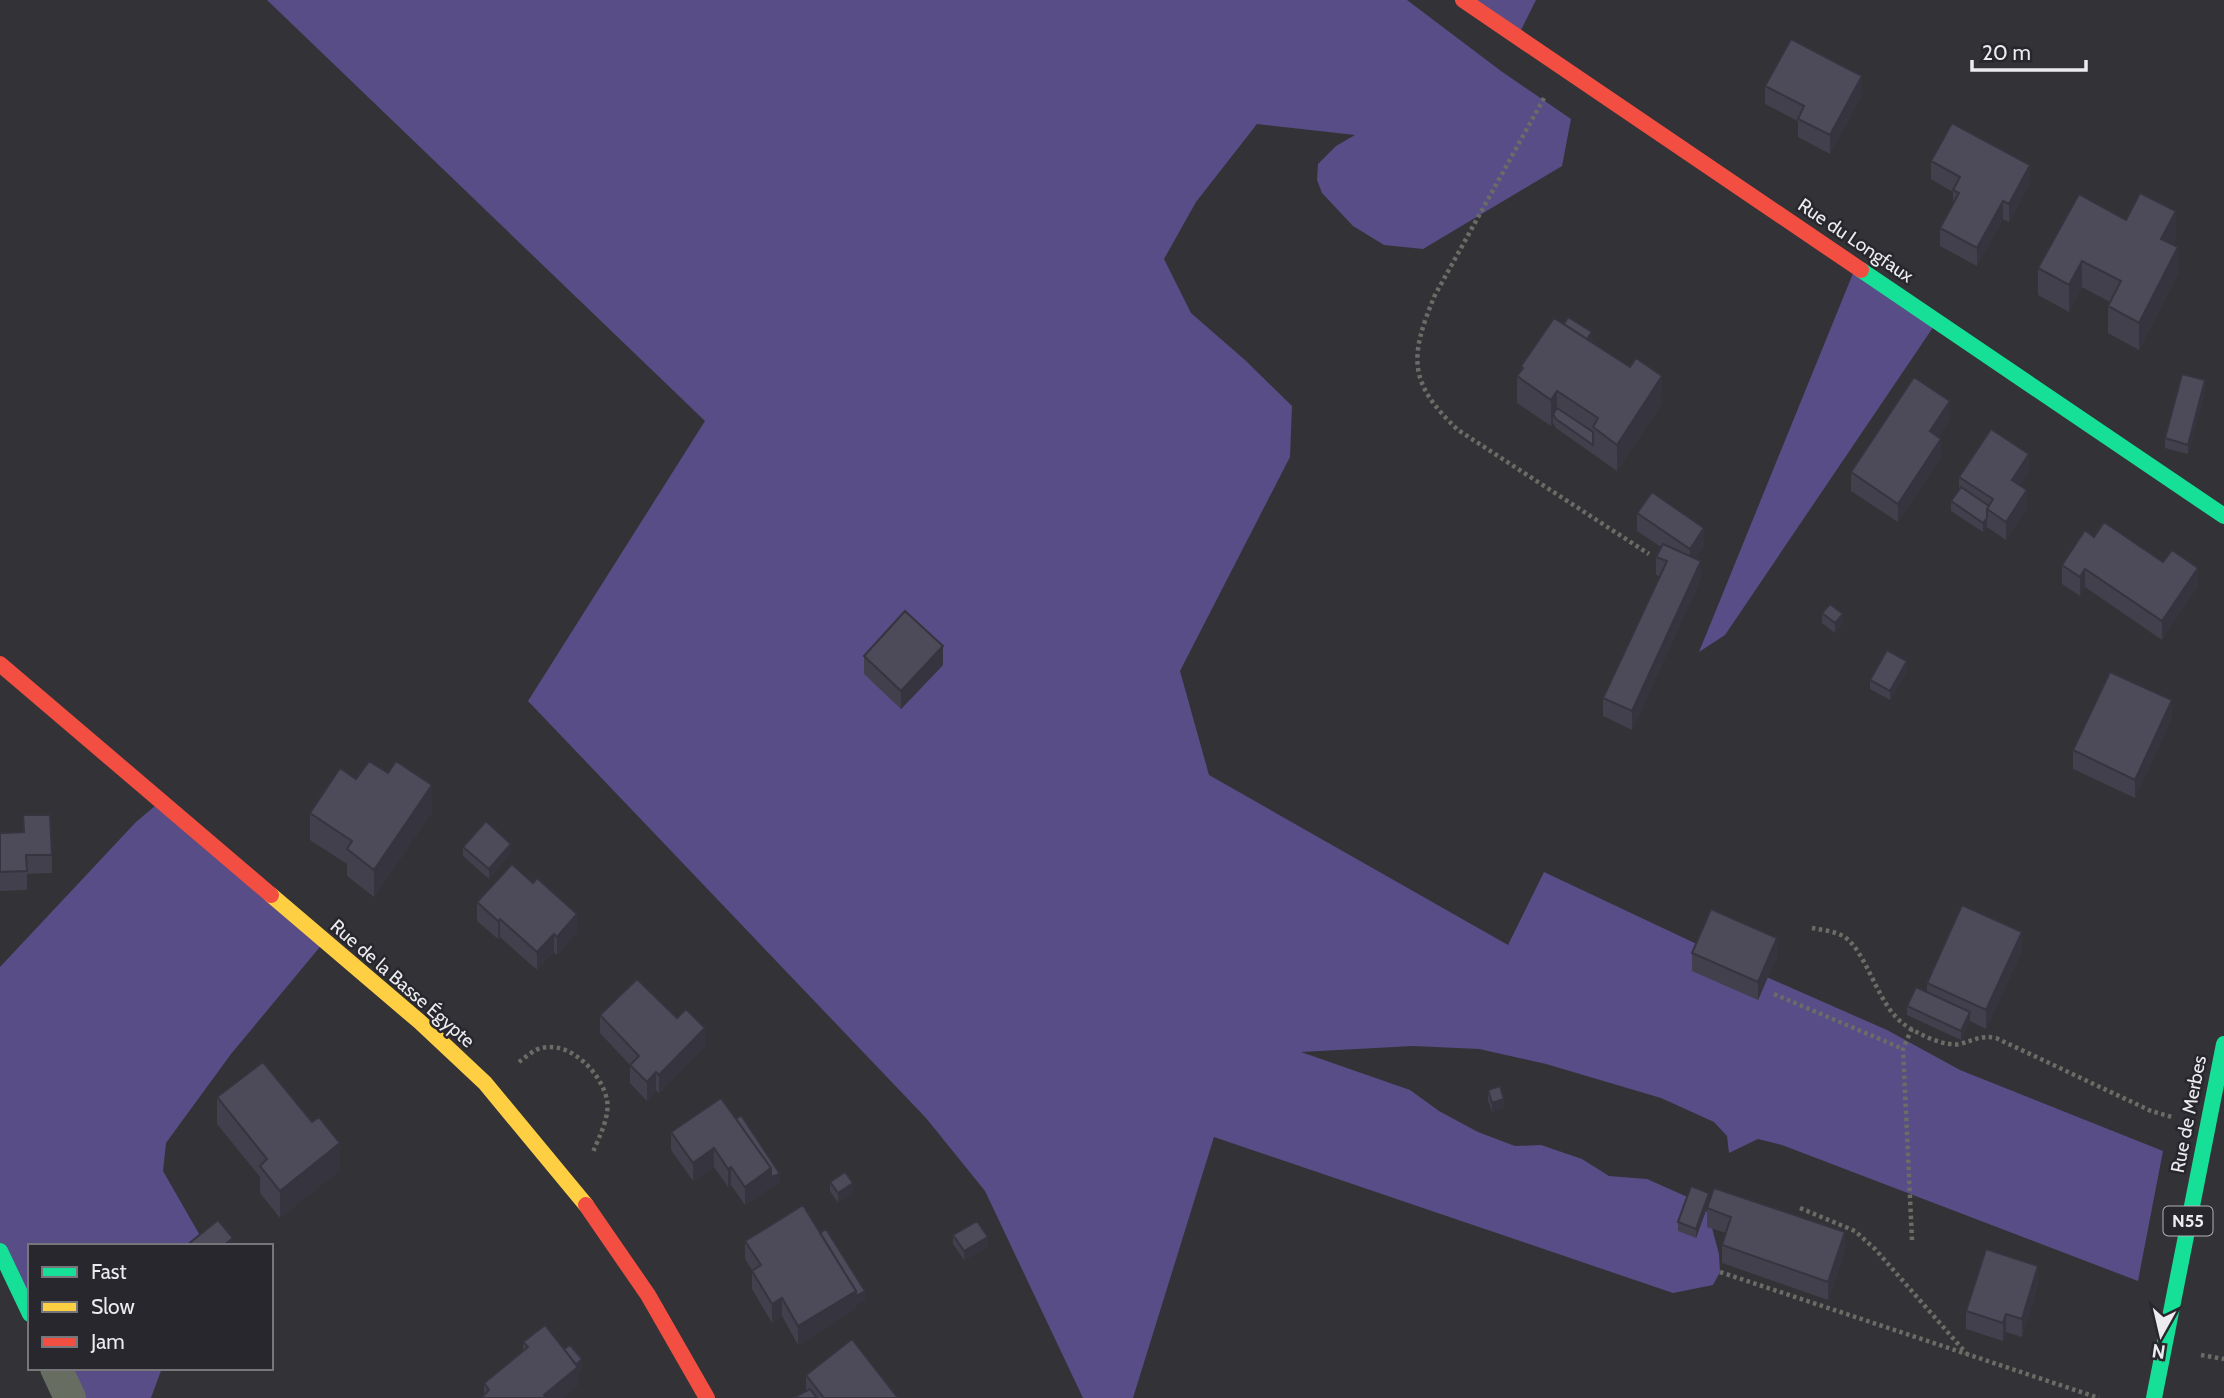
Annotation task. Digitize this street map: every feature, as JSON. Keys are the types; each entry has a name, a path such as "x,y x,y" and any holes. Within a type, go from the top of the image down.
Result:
{"street":[{"name":"Rue du Longfaux","path":"1463,0 2224,516"},
{"name":"Rue de la Basse Égypte","path":"0,664 162,800 413,1017 486,1084 578,1192 646,1291 707,1398"},
{"name":"Rue de Merbes","path":"2154,1398 2224,1044"},
{"path":"0,1251 28,1310"},
{"path":"56,1370 70,1398"}],"path":[{"path":"1561,67 1435,295 1419,343 1417,367 1424,391 1438,412 1458,430 1649,554"},
{"path":"1812,928 1843,936 1853,944 1896,1017 1912,1028 1945,1044 1959,1044 1984,1035 1996,1038 2151,1111 2207,1126"},
{"path":"1774,995 1903,1049"},
{"path":"1912,1028 1903,1049 1912,1240"},
{"path":"486,1084 539,1048 554,1047 572,1052 600,1081 607,1103 605,1123 578,1192"},
{"path":"1800,1208 1855,1231 1875,1249 1967,1354"},
{"path":"1720,1272 2099,1398"}],"shaded area":[{"path":"267,0 1407,0 1501,71 1571,119 1562,166 1423,249 1384,245 1353,226 1322,193 1317,180 1318,164 1336,146 1355,135 1257,124 1196,202 1164,259 1191,313 1292,406 1290,457 1180,671 1209,775 1508,945 1544,872 1771,979 1887,1030 1960,1070 2163,1151 2138,1281 1782,1145 1758,1139 1729,1153 1727,1136 1714,1122 1661,1098 1546,1064 1479,1049 1413,1046 1301,1052 1410,1090 1439,1111 1478,1132 1515,1146 1541,1145 1582,1159 1609,1176 1647,1179 1692,1199 1708,1213 1719,1254 1720,1272 1713,1285 1673,1293 1214,1137 1133,1398 1083,1398 985,1191 926,1118 528,701 705,421"},
{"path":"1463,0 1536,0 1517,38"},
{"path":"1856,266 1938,320 1725,635 1699,652"},
{"path":"162,800 324,942 231,1054 166,1143 163,1171 205,1244 28,1244 28,1310 0,1251 0,967 136,822"},
{"path":"57,1370 161,1370 151,1398 70,1398"}],"building":[{"path":"1791,39 1862,76 1830,135 1798,119 1804,106 1765,86"},
{"path":"1952,123 2030,165 2009,204 2003,201 1977,248 1940,228 1959,193 1953,190 1960,177 1931,161"},
{"path":"2140,193 2176,211 2161,239 2178,247 2139,323 2108,306 2121,281 2082,261 2069,285 2038,268 2079,194 2126,220"},
{"path":"1568,317 1592,332 1587,339 1564,324"},
{"path":"1554,318 1630,367 1636,358 1662,376 1617,445 1593,427 1598,418 1557,391 1551,400 1517,376"},
{"path":"2182,374 2205,380 2188,445 2165,438"},
{"path":"1914,377 1950,401 1930,431 1941,439 1898,504 1851,472"},
{"path":"1557,408 1593,432 1593,445 1556,419 1553,414"},
{"path":"1991,429 2029,454 2012,480 2027,490 2006,522 1987,509 1993,499 1959,477"},
{"path":"1961,487 1989,506 1987,518 1983,523 1951,501"},
{"path":"1652,492 1704,528 1690,549 1637,513"},
{"path":"2104,522 2163,562 2172,550 2198,568 2162,621 2085,569 2080,577 2062,565 2085,530 2094,537"},
{"path":"1663,544 1701,561 1632,711 1603,698 1667,561 1656,557"},
{"path":"1830,604 1843,614 1835,623 1822,613"},
{"path":"905,611 943,646 901,691 864,656"},
{"path":"1887,650 1907,661 1890,691 1870,680"},
{"path":"2110,672 2172,700 2135,780 2073,750"},
{"path":"369,761 388,773 396,761 432,785 374,870 347,849 352,841 310,813 340,768 356,779"},
{"path":"23,815 50,815 52,855 26,855 27,871 0,872 0,833 24,832"},
{"path":"486,821 511,844 489,869 463,847"},
{"path":"512,864 533,883 537,878 577,914 557,937 554,934 537,952 477,902"},
{"path":"1962,905 2022,932 1986,1010 1927,983"},
{"path":"1711,909 1777,938 1758,982 1692,953"},
{"path":"637,979 677,1018 686,1009 705,1028 659,1075 656,1072 647,1082 630,1065 639,1056 600,1015"},
{"path":"1916,987 1970,1012 1961,1031 1907,1006"},
{"path":"263,1062 312,1122 319,1117 340,1143 280,1191 260,1166 267,1159 217,1097"},
{"path":"1500,1086 1504,1099 1492,1103 1488,1090"},
{"path":"721,1098 771,1168 745,1187 731,1167 728,1169 714,1148 693,1163 671,1132"},
{"path":"741,1115 780,1174 771,1177 771,1168 736,1119"},
{"path":"845,1172 853,1183 838,1193 830,1182"},
{"path":"1691,1186 1709,1193 1696,1229 1678,1222"},
{"path":"1714,1188 1845,1232 1828,1282 1722,1245 1731,1217 1707,1208"},
{"path":"803,1205 856,1291 798,1326 782,1298 772,1304 752,1271 761,1265 745,1241"},
{"path":"218,1220 233,1238 226,1244 188,1244"},
{"path":"977,1221 988,1237 964,1251 953,1235"},
{"path":"826,1229 865,1291 856,1296 856,1291 820,1233"},
{"path":"1986,1249 2038,1266 2022,1319 2006,1314 2003,1323 1966,1311"},
{"path":"545,1325 578,1367 544,1395 546,1398 481,1398 489,1390 484,1383 528,1347 523,1342"},
{"path":"852,1339 898,1398 824,1398 806,1375"},
{"path":"570,1345 582,1359 576,1365 564,1349"},
{"path":"810,1389 817,1398 793,1398"}],"traffic: fast":[{"path":"1861,270 2224,516"},
{"path":"2154,1398 2224,1044"},
{"path":"0,1251 28,1310"}],"traffic: slow":[{"path":"271,895 420,1022 485,1083 586,1205"}],"traffic: jam":[{"path":"1463,0 1861,270"},
{"path":"0,664 271,895"},
{"path":"586,1205 648,1295 707,1398"}]}
